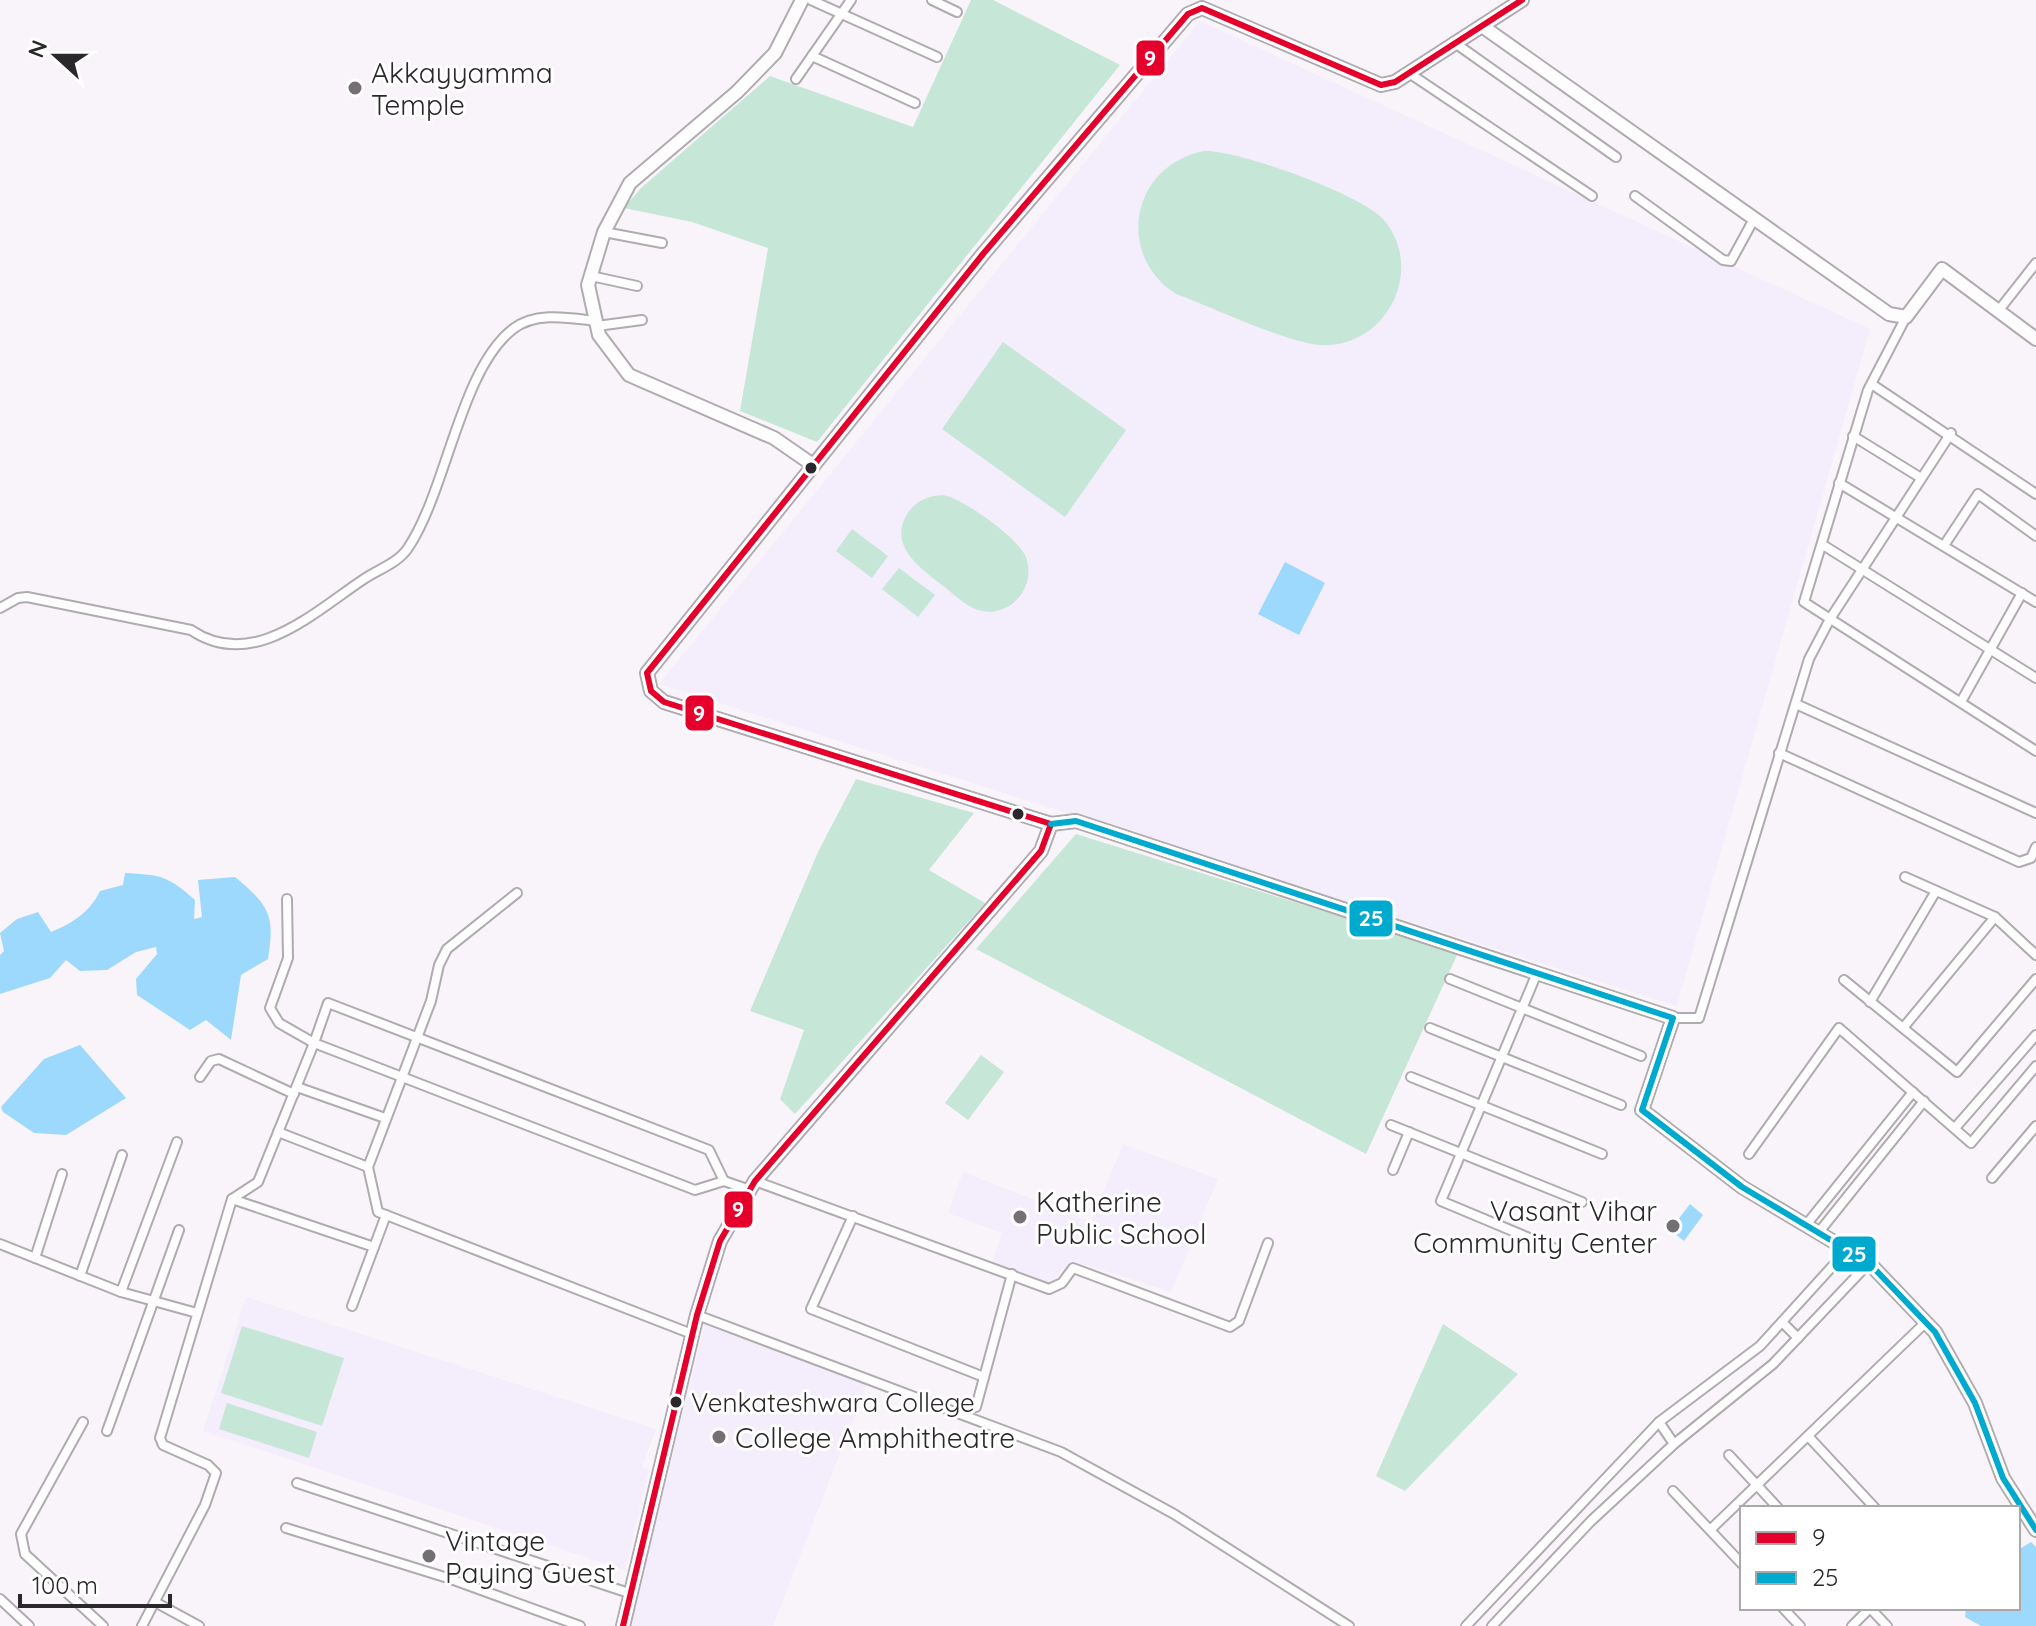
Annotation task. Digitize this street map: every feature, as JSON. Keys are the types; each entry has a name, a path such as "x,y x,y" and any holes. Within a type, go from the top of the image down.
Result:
{"street":[{"path":"802,0 775,53 737,92 630,183 604,232 588,285 599,335 629,375 774,438 813,465"},
{"path":"811,0 937,57"},
{"path":"796,79 851,0"},
{"path":"932,0 957,12"},
{"path":"1522,0 1395,82 1381,85 1202,8 1188,14 983,254 647,673 651,691 664,702 1051,824 1076,821 1673,1018 1699,1018 1809,659 1830,619 1898,519 1951,433"},
{"path":"1482,26 1889,314 1906,317"},
{"path":"1455,43 1616,157"},
{"path":"812,56 915,103"},
{"path":"1409,73 1592,196"},
{"path":"1635,196 1723,260 1731,261 1754,219"},
{"path":"604,232 662,243"},
{"path":"1999,310 2036,263"},
{"path":"2036,339 1942,269 1906,317 1873,385 1853,436 1804,602 1962,700 2036,751"},
{"path":"591,276 637,286"},
{"path":"0,608 18,598 27,597 191,630 209,642 244,644 297,628 407,550 454,444 475,385 498,346 514,328 531,320 556,316 596,323 642,320"},
{"path":"1873,385 1951,433 2036,494"},
{"path":"1853,436 1921,478"},
{"path":"1839,483 1945,544 2036,602"},
{"path":"1945,544 1978,494 2036,536"},
{"path":"1823,545 2036,678"},
{"path":"1962,700 2022,593"},
{"path":"1796,704 2036,813"},
{"path":"1779,753 2019,862 2031,858 2036,847"},
{"path":"623,1626 692,1334 720,1241 752,1185 1041,851 1051,824"},
{"path":"1905,877 1995,917 2036,955"},
{"path":"1870,1002 1936,891"},
{"path":"517,893 447,949 368,1167 378,1212 692,1334"},
{"path":"287,899 288,958 270,1008 279,1023 314,1043 695,1190 724,1181 752,1185 853,1216 1049,1289 1062,1283 1073,1268 1233,1327 1239,1321 1268,1243"},
{"path":"1903,1028 1995,917"},
{"path":"1537,973 1441,1201 1558,1250"},
{"path":"1450,979 1641,1056"},
{"path":"1844,980 1957,1072 2036,979"},
{"path":"142,1626 205,1505 216,1473 208,1465 163,1445 160,1438 197,1313 232,1199 258,1182 328,1003 709,1150 724,1181"},
{"path":"1673,1018 1642,1110 1742,1187 1869,1263 1935,1332 1975,1403 2003,1478 2036,1530"},
{"path":"1430,1028 1621,1105"},
{"path":"1749,1154 1839,1028 1971,1143 2036,1066"},
{"path":"1955,1128 2036,1035"},
{"path":"200,1077 211,1061 219,1059 295,1090 385,1118"},
{"path":"1411,1077 1602,1154"},
{"path":"1806,1225 1913,1092"},
{"path":"1819,1232 1924,1101"},
{"path":"1391,1125 1582,1202"},
{"path":"1992,1178 2036,1126"},
{"path":"278,1132 368,1167"},
{"path":"1393,1170 1409,1132"},
{"path":"121,1292 177,1142"},
{"path":"80,1276 122,1155"},
{"path":"35,1258 62,1174"},
{"path":"232,1199 374,1247"},
{"path":"352,1306 386,1215"},
{"path":"853,1216 811,1309 984,1377"},
{"path":"107,1431 151,1301 179,1230"},
{"path":"0,1244 121,1292 197,1313"},
{"path":"1466,1626 1659,1422 1760,1346 1848,1249"},
{"path":"1492,1626 1591,1521 1674,1444 1773,1364 1869,1263"},
{"path":"976,1407 1012,1274"},
{"path":"697,1315 1061,1452 1174,1514 1349,1626"},
{"path":"1782,1322 1798,1338"},
{"path":"1710,1530 1925,1323"},
{"path":"83,1422 21,1534 25,1554 103,1626"},
{"path":"1659,1422 1674,1444"},
{"path":"1808,1436 1873,1506"},
{"path":"1729,1455 1776,1506"},
{"path":"297,1483 632,1594"},
{"path":"1673,1491 1740,1562"},
{"path":"286,1528 451,1579 580,1626"},
{"path":"0,1599 29,1626"},
{"path":"155,1602 199,1626"},
{"path":"1785,1610 1800,1626"},
{"path":"1852,1626 1868,1610"},
{"path":"1872,1610 1887,1626"}],"shaded area":[{"path":"1200,21 1870,329 1677,1006 659,684"},
{"name":"Katherine Public School","path":"1123,1144 1218,1179 1171,1292 1071,1260 1050,1284 992,1263 1002,1233 948,1213 963,1172 1091,1222"},
{"path":"246,1297 656,1429 642,1467 649,1470 625,1570 203,1431"},
{"path":"705,1325 868,1381 773,1626 629,1626"}],"green space":[{"path":"971,0 993,0 1120,65 817,442 740,411 768,248 692,222 624,208 641,188 770,76 913,127"},
{"path":"1204,151 1243,157 1298,175 1352,198 1384,220 1396,240 1401,261 1400,283 1392,303 1380,320 1364,334 1343,343 1320,345 1269,331 1176,294 1156,277 1144,257 1139,235 1140,213 1147,192 1161,174 1180,160"},
{"path":"1003,342 1126,430 1065,517 942,429"},
{"path":"942,495 988,519 1020,547 1028,566 1028,577 1013,604 993,612 972,607 927,573 909,555 901,534 910,510 928,498"},
{"path":"852,529 888,556 872,578 836,551"},
{"path":"899,568 935,595 918,617 882,589"},
{"path":"856,779 974,813 929,870 985,903 795,1114 780,1099 804,1030 750,1011 818,852"},
{"path":"1076,834 1458,953 1366,1154 976,949"},
{"path":"981,1055 1004,1072 968,1120 945,1103"},
{"path":"1443,1324 1518,1374 1405,1491 1376,1476"},
{"path":"242,1326 344,1358 322,1426 221,1393"},
{"path":"227,1403 317,1432 309,1458 219,1429"}],"water":[{"path":"1285,562 1325,583 1299,635 1258,614"},
{"path":"125,873 171,881 195,900 194,919 202,917 198,880 235,877 263,904 271,932 268,959 241,975 231,1040 206,1020 190,1030 137,995 136,979 157,954 156,947 136,952 107,970 80,971 66,960 50,978 0,994 0,955 4,951 0,933 17,919 38,912 51,932 59,929 86,911 100,891 123,885"},
{"path":"80,1045 126,1098 66,1135 34,1133 3,1112 1,1107 44,1059"},
{"path":"1690,1204 1703,1215 1684,1241 1670,1230"},
{"path":"2031,1542 2036,1547 2036,1626 1981,1626 1965,1617 1966,1610 2020,1610 2020,1549"}],"transit line":[{"name":"9","path":"623,1626 697,1315 720,1241 755,1181 1041,851 1051,824 664,702 651,691 647,673 983,254 1188,14 1202,8 1381,85 1395,82 1522,0"},
{"name":"25","path":"1051,824 1076,821 1673,1018 1642,1110 1742,1187 1869,1263 1935,1332 1975,1403 2003,1478 2036,1530"}],"place":[{"name":"Akkayyamma Temple","path":"355,88"},
{"name":"Katherine Public School","path":"1020,1217"},
{"name":"Vasant Vihar Community Center","path":"1673,1226"},
{"name":"Venkateshwara College","path":"676,1402"},
{"name":"College Amphitheatre","path":"719,1437"},
{"name":"Vintage Paying Guest","path":"429,1556"}]}
